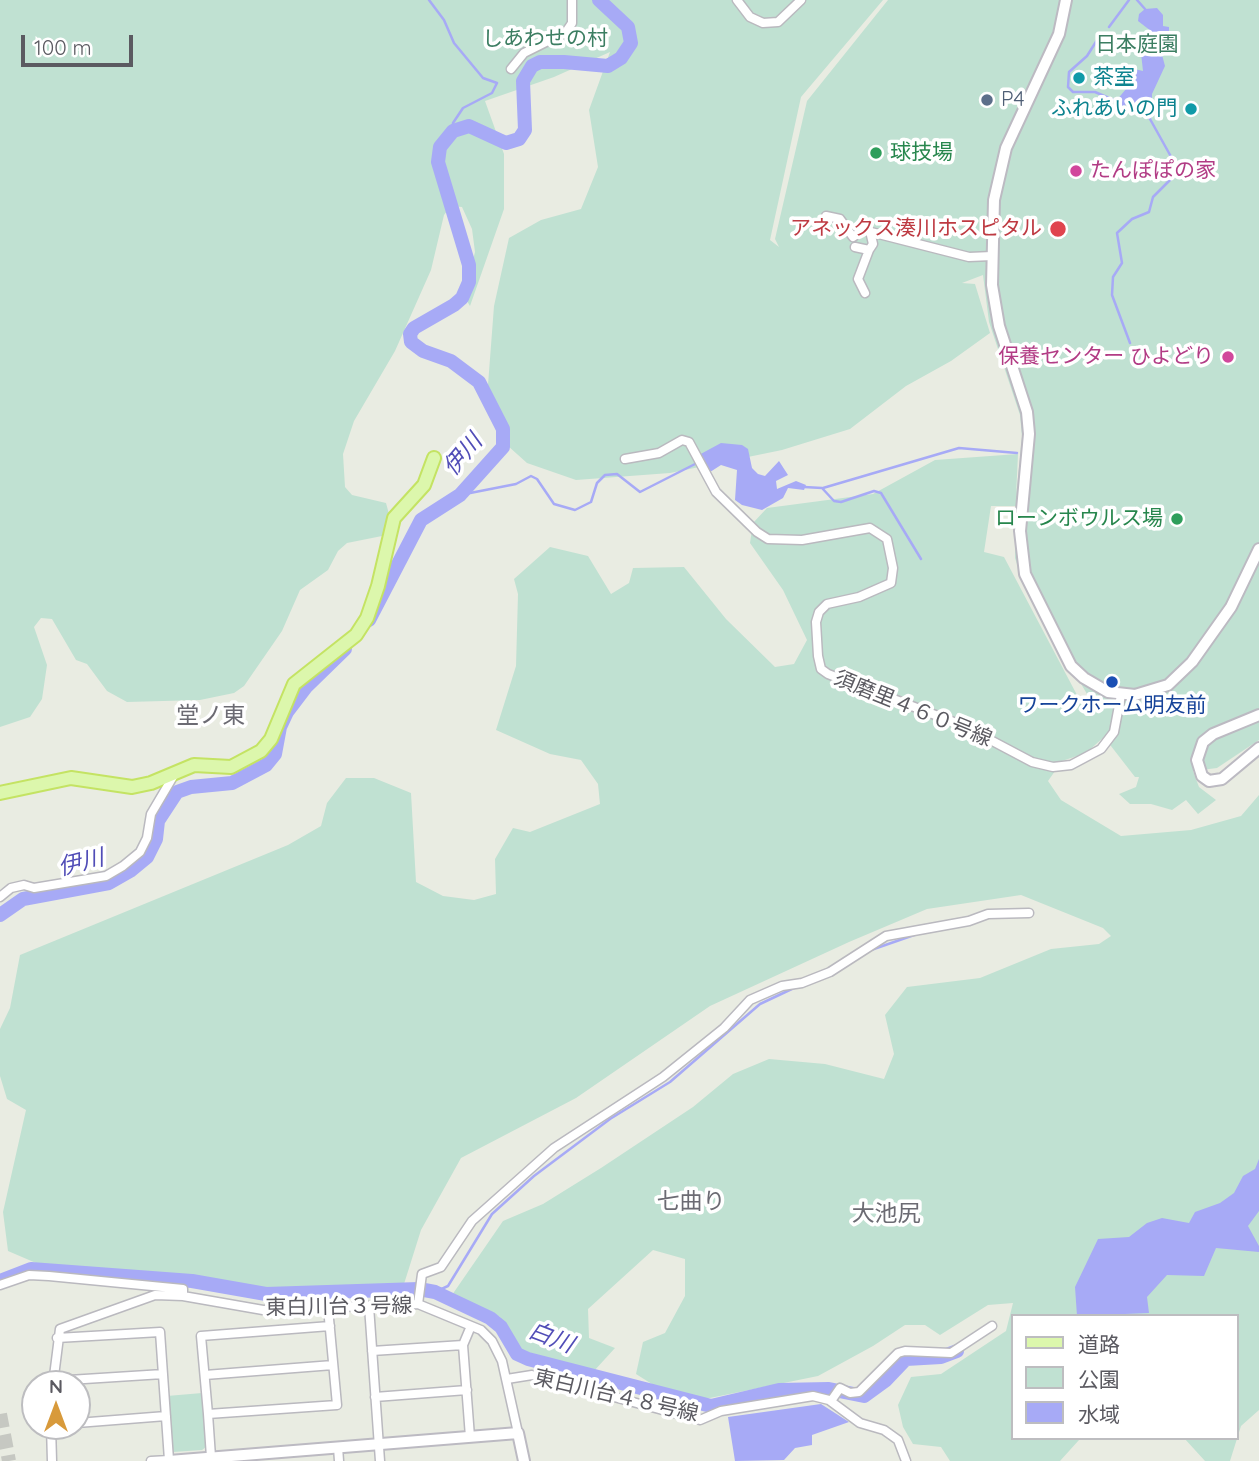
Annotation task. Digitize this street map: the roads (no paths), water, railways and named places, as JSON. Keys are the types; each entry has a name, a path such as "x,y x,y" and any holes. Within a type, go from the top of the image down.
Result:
{"main road":[{"path":"0,793 71,778 131,787 194,765 231,767 261,751 271,739 294,684 356,635 367,618 379,586 394,518 424,485 434,458"}],"street":[{"path":"511,69 524,53 566,32 572,23 572,0"},
{"path":"737,0 750,17 763,23 778,22 801,0"},
{"path":"1066,0 1059,34 1004,152 994,200 992,285 999,326 1027,412 1029,434 1020,531 1025,574 1071,666 1096,686 1121,695 1152,692 1180,676 1231,607 1259,549"},
{"path":"826,216 841,219 854,242 869,250"},
{"path":"854,242 863,230 969,257 992,256"},
{"path":"865,293 858,279 873,244 870,231"},
{"name":"須磨里４６０号線","path":"625,459 659,453 682,440 688,442 716,492 757,532 768,538 802,540 870,528 887,539 893,568 891,583 859,597 827,604 819,612 816,622 818,656 821,669 828,674 964,726 1032,762 1054,767 1071,765 1101,748 1114,732 1121,695"},
{"path":"1259,715 1213,734 1203,742 1197,760 1202,776 1209,781 1222,779 1259,748"},
{"path":"0,897 11,888 24,885 34,888 106,876 123,866 140,852 148,838 151,814 174,774"},
{"path":"418,1304 422,1274 442,1267 472,1221 531,1167 574,1134 663,1077 724,1028 750,1000 782,986 802,983 830,972 887,936 988,915 1029,913"},
{"path":"0,1285 29,1275 49,1276 183,1289 183,1296"},
{"name":"東白川台３号線","path":"57,1338 60,1329 155,1294 183,1296 263,1310 418,1304 471,1326 492,1341 507,1379 518,1433"},
{"path":"369,1306 380,1461"},
{"path":"208,1414 337,1405 328,1308"},
{"path":"211,1457 201,1336 330,1326"},
{"path":"470,1437 463,1345 471,1326"},
{"path":"906,1461 898,1440 884,1430 860,1423 831,1401 840,1388 850,1393 859,1392 898,1353 951,1353 992,1326"},
{"path":"54,1370 57,1338 160,1332 169,1460"},
{"path":"372,1351 463,1345"},
{"path":"205,1375 333,1365"},
{"path":"91,1380 163,1374"},
{"name":"東白川台４８号線","path":"507,1379 532,1375 700,1420 721,1411 813,1396 831,1401"},
{"path":"375,1397 467,1390"},
{"path":"91,1422 166,1416"},
{"path":"151,1461 518,1433 524,1461"},
{"path":"51,1440 52,1461"},
{"path":"338,1447 340,1461"}],"water":[{"path":"1157,8 1163,15 1163,26 1169,27 1169,39 1166,50 1161,51 1165,66 1152,94 1152,118 1145,119 1142,107 1137,105 1126,113 1127,103 1122,109 1116,101 1126,89 1124,77 1130,68 1143,71 1140,44 1149,40 1151,31 1138,21 1139,14 1145,9"},
{"path":"721,443 742,445 748,449 752,468 758,474 765,476 779,461 788,475 776,481 777,489 796,481 806,485 804,490 788,488 783,498 762,510 742,505 735,500 737,470 721,465 707,474 697,456"},
{"path":"1259,1159 1259,1211 1248,1226 1259,1246 1259,1252 1216,1248 1204,1276 1167,1275 1147,1297 1149,1313 1077,1314 1075,1287 1098,1239 1129,1237 1147,1223 1162,1218 1189,1223 1195,1212 1220,1203 1234,1193 1243,1176 1255,1169"},
{"path":"821,1404 849,1422 812,1435 812,1445 795,1448 784,1460 735,1461 728,1417"}],"waterway":[{"path":"429,0 444,20 454,43 483,78 497,83 492,93 463,108 453,123 453,131"},
{"name":"伊川","path":"369,620 421,520 460,495 503,447 503,429 479,382 451,361 423,351 411,342 410,334 414,328 454,305 462,298 469,282 469,265 438,162 440,147 453,131 469,126 506,143 519,139 525,130 523,81 532,66 540,62 608,66 621,58 631,43 628,27 599,0"},
{"path":"1109,27 1129,0"},
{"path":"1137,0 1145,9"},
{"path":"1099,37 1087,56 1069,72 1068,87 1073,92 1095,92 1116,101"},
{"path":"1130,343 1112,295 1113,277 1122,263 1117,233 1132,219 1149,212 1153,197 1179,171 1150,119"},
{"path":"823,488 959,448 1017,453"},
{"path":"460,495 516,484 531,476 537,479 554,504 575,510 591,502 597,483 605,475 617,474 640,492 697,463"},
{"path":"804,487 822,488 834,501 841,502 874,491 881,493 921,559"},
{"name":"伊川","path":"0,915 23,899 109,883 130,871 147,857 156,839 158,821 177,792 191,787 232,783 266,765 275,754 280,727 287,712 306,687 345,649"},
{"path":"829,976 871,950 917,934"},
{"path":"435,1292 448,1286 492,1214 534,1176 610,1119 670,1082 760,1004 796,987"},
{"name":"白川","path":"0,1281 31,1269 192,1281 266,1294 419,1289 435,1292 490,1318 501,1327 517,1354 528,1359 711,1406 779,1390 829,1389 864,1396 886,1380 906,1359 941,1357 957,1351"}],"tunnel":[{"path":"0,1414 9,1461"}],"place":[{"name":"茶室","path":"1079,78"},
{"name":"P4","path":"987,100"},
{"name":"ふれあいの門","path":"1191,109"},
{"name":"球技場","path":"876,153"},
{"name":"たんぽぽの家","path":"1076,171"},
{"name":"アネックス湊川ホスピタル","path":"1058,229"},
{"name":"保養センター ひよどり","path":"1228,357"},
{"name":"ローンボウルス場","path":"1177,519"},
{"name":"ワークホーム明友前","path":"1112,682"}],"district":[{"name":"堂ノ東","path":"211,716"},
{"name":"七曲り","path":"691,1202"},
{"name":"大池尻","path":"886,1214"}],"park label":[{"name":"しあわせの村","path":"545,39"},
{"name":"日本庭園","path":"1137,45"}]}
